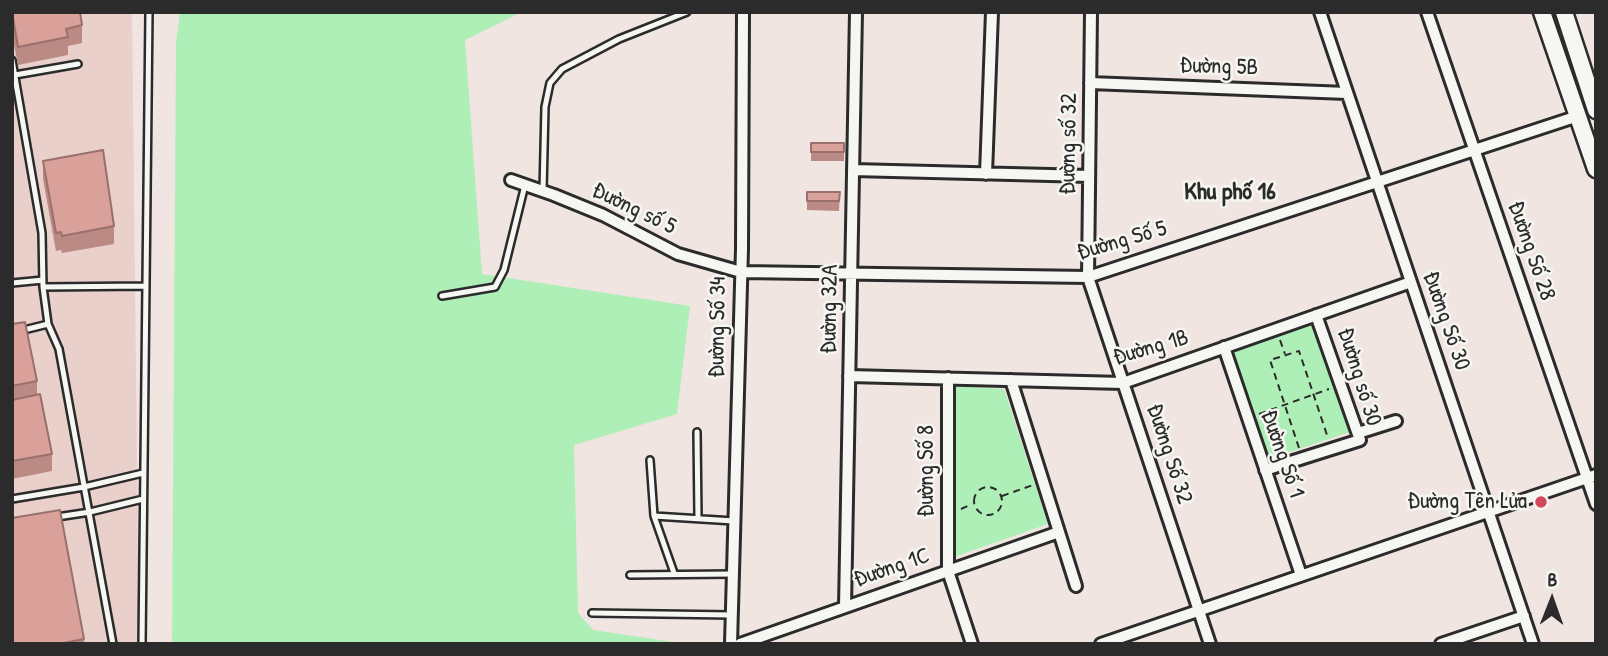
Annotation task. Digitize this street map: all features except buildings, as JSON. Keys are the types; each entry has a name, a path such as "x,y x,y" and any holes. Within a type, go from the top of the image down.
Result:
{"main road":[{"path":"1542,12 1596,169"},
{"path":"1564,12 1596,108"}],"street":[{"name":"Đường Số 34","path":"731,644 741,272 743,12"},
{"name":"Đường 32A","path":"845,607 856,12"},
{"path":"986,174 992,12"},
{"name":"Đường số 32","path":"1088,277 1091,12"},
{"name":"Đường Số 30","path":"1320,12 1533,644"},
{"name":"Đường Số 28","path":"1427,12 1591,477 1596,504"},
{"name":"Đường 5B","path":"1090,83 1347,93"},
{"name":"Đường Số 5","path":"741,272 1088,277 1578,116"},
{"path":"853,170 1089,176"},
{"name":"Đường số 5","path":"511,180 603,215 678,254 741,272"},
{"name":"Đường Số 32","path":"1088,277 1210,644"},
{"name":"Đường 1B","path":"849,376 1123,383 1411,282"},
{"name":"Đường số 30","path":"1265,470 1360,440 1316,315"},
{"name":"Đường Số 1","path":"1224,347 1301,575"},
{"name":"Đường Số 8","path":"948,378 948,570 972,644"},
{"path":"1011,380 1076,586"},
{"path":"1358,433 1396,421"},
{"path":"1101,644 1591,477"},
{"name":"Đường 1C","path":"740,644 1059,532"},
{"path":"1441,644 1524,616"}],"lane":[{"path":"142,644 149,12"},
{"path":"543,191 545,107 550,83 562,69 619,39 687,12"},
{"path":"12,60 42,233 43,287 48,324 60,349 113,644"},
{"path":"15,75 78,64"},
{"path":"442,296 495,287 504,270 526,185"},
{"path":"12,283 43,280"},
{"path":"43,287 145,286"},
{"path":"12,333 48,324"},
{"path":"697,432 698,518"},
{"path":"650,460 654,516 674,573"},
{"path":"12,499 84,487 143,473"},
{"path":"51,518 143,499"},
{"path":"654,516 734,522"},
{"path":"630,575 733,574"},
{"path":"592,613 732,615"}],"path":[{"path":"1276,329 1285,355"},
{"path":"1303,459 1270,360 1285,355 1299,351 1332,450"},
{"path":"1248,418 1341,384"},
{"path":"1001,496 1043,481"},
{"path":"990,487 1001,496 1002,506 995,513 982,514 975,508 974,495 981,488 990,487"}],"shaded area":[{"path":"12,12 132,12 139,644 12,644"}],"green space":[{"path":"180,12 522,12 465,40 482,274 690,306 677,414 574,445 578,613 593,630 687,644 172,644 176,43"},
{"path":"1313,324 1350,432 1269,459 1232,351"},
{"path":"955,386 1004,389 1048,524 954,557"}],"place":[{"name":"Đường Tên Lửa","path":"1541,502"}],"district":[{"name":"Khu phố 16","path":"1230,193"}]}
